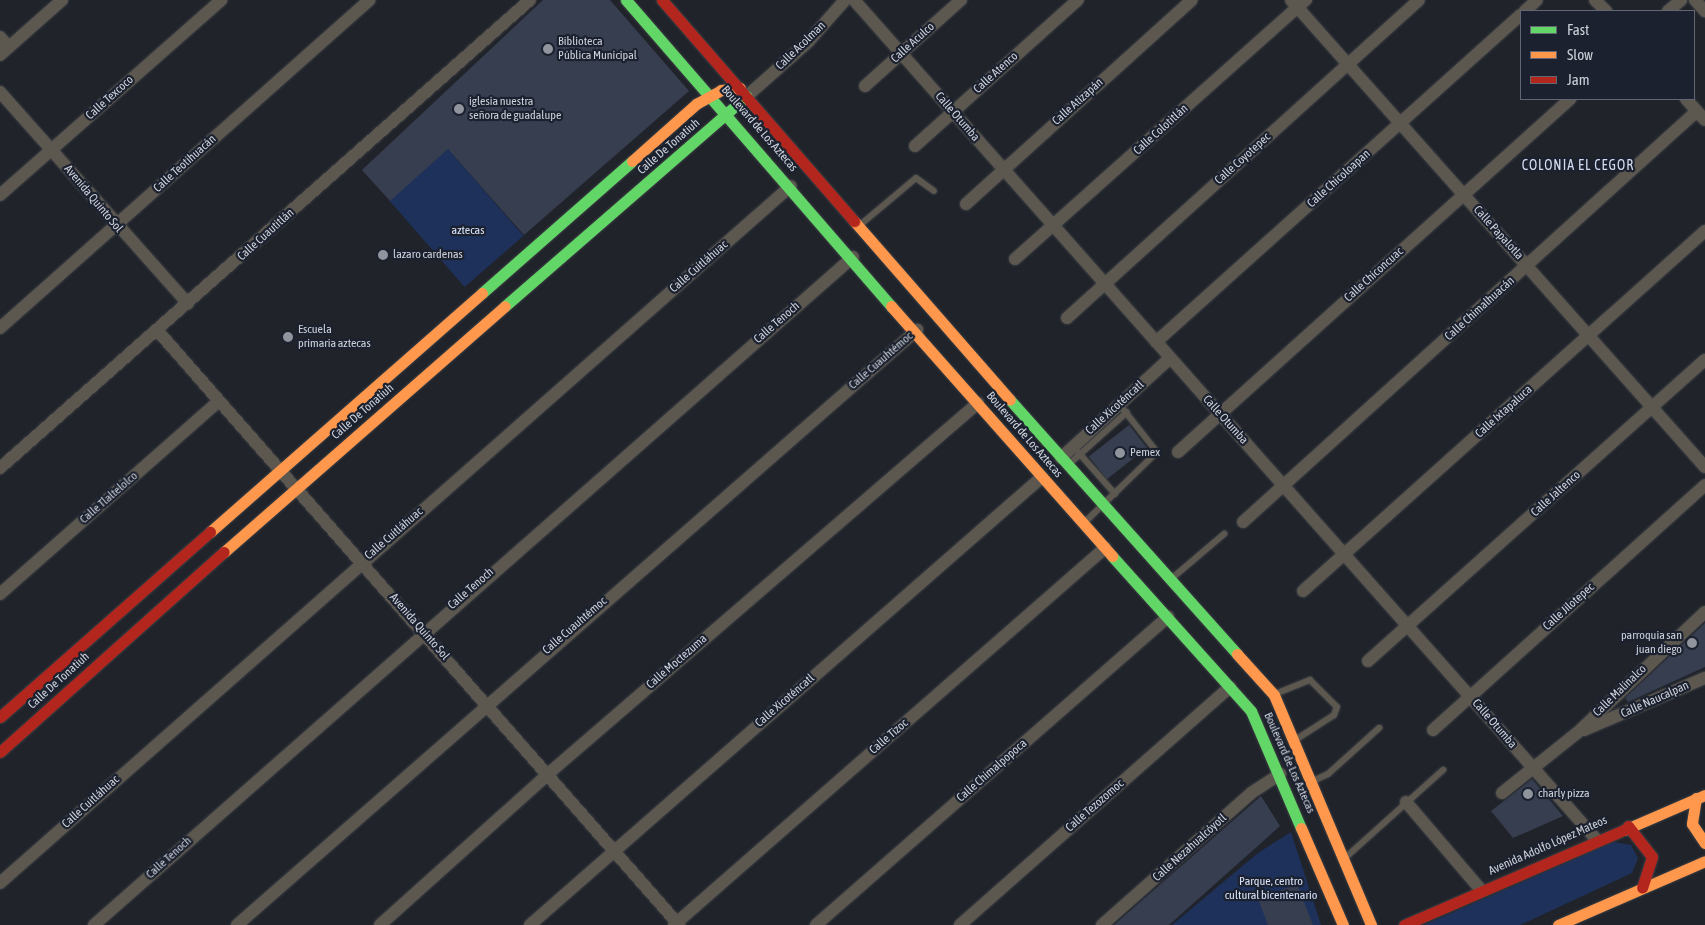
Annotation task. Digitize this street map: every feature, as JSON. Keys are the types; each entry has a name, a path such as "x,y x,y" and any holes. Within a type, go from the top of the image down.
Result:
{"main road":[{"name":"Boulevard de Los Aztecas","path":"626,0 917,330 1022,456 1230,687 1257,722 1343,925"},
{"name":"Boulevard de Los Aztecas","path":"668,2 747,91 1043,438 1274,694 1345,858 1371,925"},
{"name":"Calle De Tonatiuh","path":"0,717 279,469 710,94 747,91"},
{"name":"Calle De Tonatiuh","path":"0,752 296,488 728,115 747,91"},
{"path":"1022,456 1043,438"},
{"path":"1701,796 1692,824 1705,843"},
{"name":"Avenida Adolfo López Mateos","path":"1404,925 1628,826 1701,796"},
{"path":"1628,826 1652,857 1642,887"},
{"path":"1558,925 1705,861"}],"street":[{"path":"3,46 62,0"},
{"name":"Calle Texcoco","path":"0,195 220,0"},
{"name":"Calle Teotihuacán","path":"0,328 370,0"},
{"name":"Calle Cuautitlán","path":"0,468 188,304 530,0"},
{"name":"Calle Acolman","path":"747,91 808,42 845,0"},
{"name":"Calle Otumba","path":"854,0 1597,840"},
{"name":"Calle Aculco","path":"865,86 961,0"},
{"name":"Calle Atenco","path":"915,146 1078,0"},
{"name":"Calle Atizapán","path":"966,204 1192,0"},
{"name":"Calle Coyotepec","path":"1067,318 1419,0"},
{"path":"1526,10 1537,0"},
{"path":"1596,0 1605,10"},
{"path":"1669,10 1681,0"},
{"path":"1696,0 1705,10"},
{"name":"Calle Papalotla","path":"1298,2 1349,64 1705,467"},
{"name":"Calle Colotitlán","path":"1014,259 1053,226 1298,2"},
{"name":"Calle Chicoloapan","path":"1156,342 1402,124 1520,16"},
{"name":"Avenida Quinto Sol","path":"0,92 115,226 188,304"},
{"name":"Calle Chiconcuac","path":"1178,452 1569,100"},
{"path":"1687,100 1701,115"},
{"name":"Calle Chimalhuacán","path":"1243,522 1527,266 1701,115"},
{"name":"Calle Cuitláhuac","path":"0,883 362,562 791,186"},
{"name":"Calle Ixtapaluca","path":"1303,591 1705,231"},
{"name":"Calle Tenoch","path":"94,925 422,632 853,257"},
{"name":"Avenida Quinto Sol","path":"157,330 218,402 362,562 548,774 677,924"},
{"name":"Calle Cuauhtémoc","path":"237,925 486,704 917,330"},
{"name":"Calle Xicoténcatl","path":"1064,461 1123,408 1170,358"},
{"name":"Calle Jaltenco","path":"1368,661 1705,360"},
{"name":"Calle Tlaltelolco","path":"0,594 218,402"},
{"name":"Calle Moctezuma","path":"380,925 548,774 978,403"},
{"name":"Calle Xicoténcatl","path":"530,925 1042,477"},
{"name":"Calle Jilotepec","path":"1432,730 1705,485"},
{"name":"Calle Tizoc","path":"677,924 1105,548"},
{"name":"Calle Malinalco","path":"1502,793 1577,734 1705,612"},
{"name":"Calle Chimalpopoca","path":"816,925 1168,617"},
{"name":"Calle Naucalpan","path":"1577,734 1705,678"},
{"name":"Calle Tezozomoc","path":"960,925 1230,687"},
{"name":"Calle Nezahualcóyotl","path":"1102,925 1251,793 1280,774"},
{"path":"1406,802 1482,891"}],"lane":[{"path":"860,224 916,178 934,191"},
{"path":"1083,524 1157,452 1123,408"},
{"path":"1076,450 1115,494"},
{"path":"1170,580 1224,534"},
{"path":"1274,694 1310,680 1337,707 1334,715 1294,741"},
{"path":"1312,781 1328,774 1379,728"},
{"path":"1345,858 1443,770"}],"green space":[{"name":"aztecas","path":"448,149 523,236 465,287 389,200"},
{"name":"Parque, centro cultural bicentenario","path":"1291,832 1321,925 1172,925 1258,853"},
{"path":"1614,842 1631,845 1638,858 1632,873 1520,925 1424,925"}],"building":[{"path":"543,0 610,0 689,91 524,235 448,149 390,201 362,170"},
{"name":"Pemex","path":"1129,425 1147,448 1107,479 1089,456"},
{"name":"parroquia san juan diego","path":"1705,623 1705,667 1628,702 1625,698"},
{"name":"charly pizza","path":"1532,779 1563,816 1513,838 1491,811"},
{"path":"1261,796 1280,826 1169,925 1114,925"},
{"path":"1297,884 1313,925 1268,925 1258,899"}],"traffic: fast":[{"path":"626,0 891,306"},
{"path":"505,306 747,96"},
{"path":"482,293 632,161"},
{"path":"1010,400 1237,654"},
{"path":"1112,556 1251,711 1301,828"}],"traffic: slow":[{"path":"632,161 696,104 721,90 740,88"},
{"path":"854,221 1010,400"},
{"path":"210,532 482,293"},
{"path":"224,552 505,306"},
{"path":"891,306 1112,556"},
{"path":"1237,654 1274,695 1371,925"},
{"path":"1624,830 1705,795"},
{"path":"1696,798 1692,824 1705,843"},
{"path":"1301,828 1343,925"},
{"path":"1558,925 1705,861"}],"traffic: jam":[{"path":"662,0 854,221"},
{"path":"0,717 210,532"},
{"path":"0,752 224,552"},
{"path":"1628,826 1652,857 1642,887"},
{"path":"1404,925 1624,830"}],"place":[{"name":"Biblioteca Pública Municipal","path":"548,49"},
{"name":"iglesia nuestra señora de guadalupe","path":"459,109"},
{"name":"lazaro cardenas","path":"383,255"},
{"name":"Escuela primaria aztecas","path":"288,337"},
{"name":"Pemex","path":"1120,453"},
{"name":"parroquia san juan diego","path":"1692,643"},
{"name":"charly pizza","path":"1528,794"}],"district":[{"name":"COLONIA EL CEGOR","path":"1578,165"}]}
